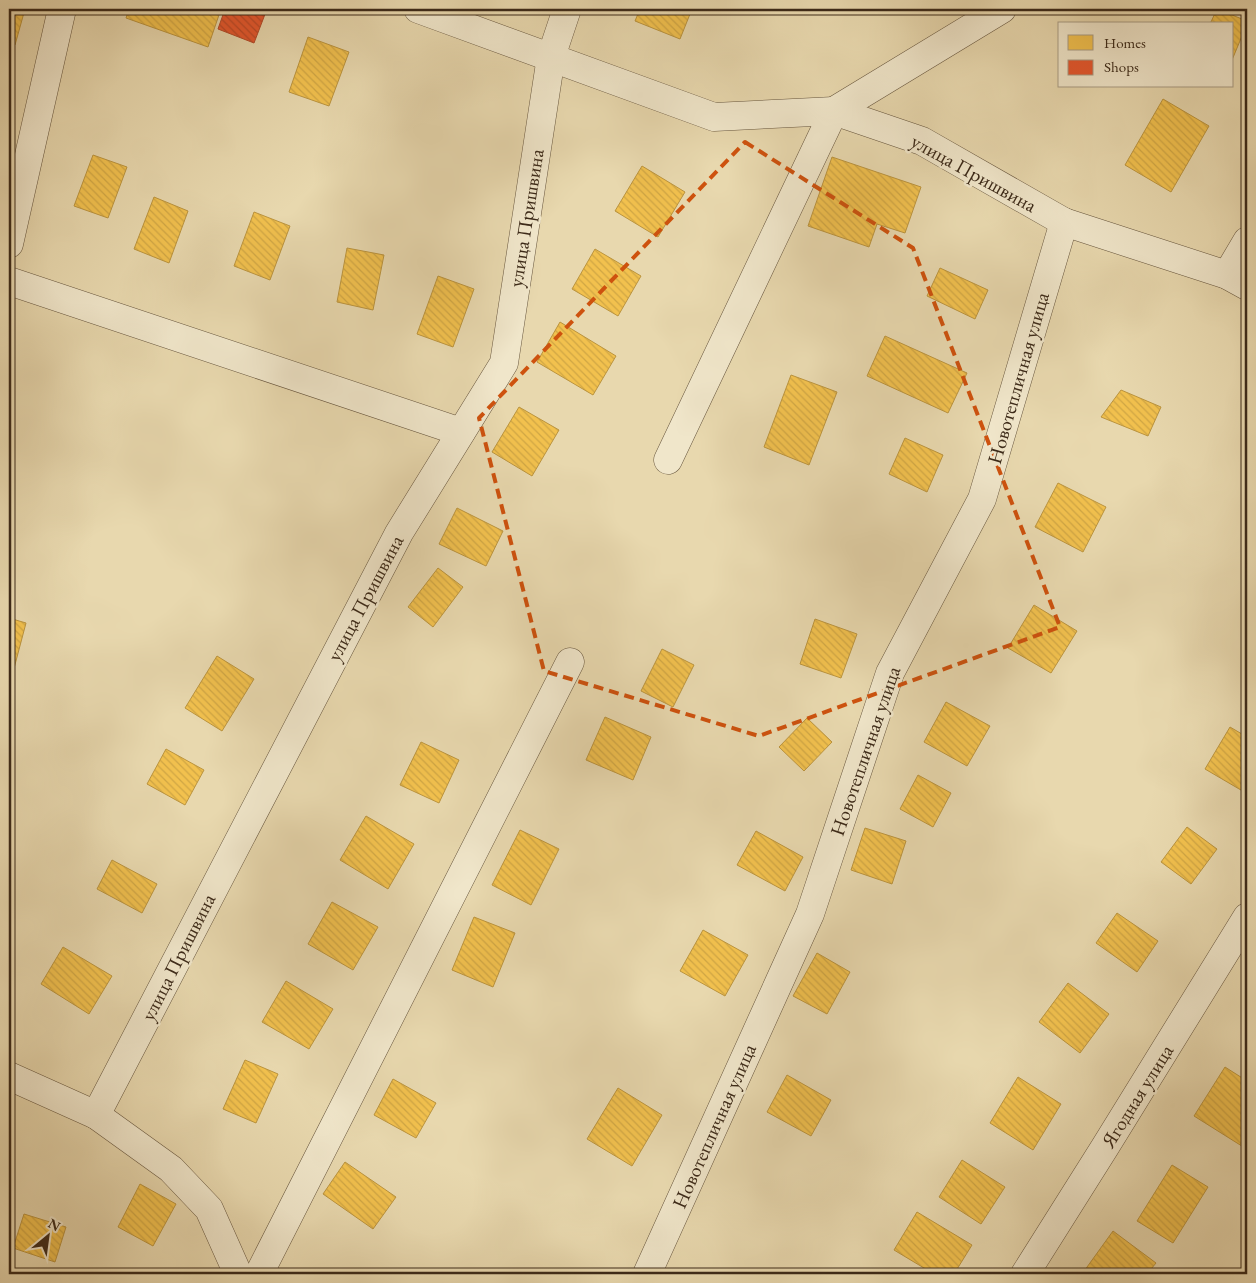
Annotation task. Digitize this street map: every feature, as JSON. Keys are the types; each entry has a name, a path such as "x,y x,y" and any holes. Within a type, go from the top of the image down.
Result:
{"street":[{"path":"9,244 62,9"},
{"name":"улица Пришвина","path":"418,9 714,117 834,111 922,141 1064,222 1237,281"},
{"path":"551,57 567,9"},
{"path":"668,460 834,111 1002,9"},
{"name":"улица Пришвина","path":"96,1115 398,533 504,363 551,57"},
{"name":"Новотепличная улица","path":"647,1274 810,914 890,673 982,500 1064,222"},
{"path":"1237,281 1247,241"},
{"path":"9,281 461,432"},
{"path":"259,1274 570,662"},
{"name":"Ягодная улица","path":"1025,1274 1247,917"},
{"path":"9,1076 96,1115 171,1169 210,1209 238,1274"}],"highlighted area":[{"path":"745,142 913,248 1060,627 759,736 544,671 479,418"}],"building: Homes":[{"path":"9,9 25,9 15,45 9,43"},
{"path":"129,9 221,9 208,47 126,18"},
{"path":"640,9 692,9 680,39 635,21"},
{"path":"1217,9 1247,21 1234,55 1234,22 1211,22"},
{"path":"308,37 349,52 329,106 289,92"},
{"path":"1163,99 1209,126 1171,192 1125,165"},
{"path":"93,155 127,167 108,218 74,206"},
{"path":"832,157 921,187 905,233 877,224 869,247 808,226"},
{"path":"642,166 685,192 658,237 615,211"},
{"path":"154,197 188,211 169,263 134,249"},
{"path":"254,212 290,226 270,280 234,266"},
{"path":"347,248 384,255 373,310 337,302"},
{"path":"595,249 641,276 618,316 572,289"},
{"path":"940,268 988,290 975,319 927,296"},
{"path":"438,276 474,289 453,347 417,334"},
{"path":"560,322 616,356 593,395 537,362"},
{"path":"885,336 967,373 948,413 867,376"},
{"path":"791,375 837,392 809,465 764,447"},
{"path":"1121,390 1161,407 1148,436 1101,417"},
{"path":"519,407 559,430 532,476 492,452"},
{"path":"905,438 943,455 927,492 889,474"},
{"path":"1058,483 1106,507 1083,552 1035,527"},
{"path":"457,508 503,531 486,566 439,544"},
{"path":"438,568 463,587 433,627 408,607"},
{"path":"1034,605 1077,631 1051,673 1008,648"},
{"path":"9,618 26,623 12,676 9,675"},
{"path":"815,619 857,634 841,678 800,664"},
{"path":"662,649 694,665 673,707 641,691"},
{"path":"217,656 254,679 222,731 185,708"},
{"path":"946,702 990,726 967,766 924,742"},
{"path":"605,717 651,737 633,780 586,760"},
{"path":"807,718 832,742 804,771 779,747"},
{"path":"1230,727 1247,737 1246,793 1205,769"},
{"path":"421,742 459,760 439,803 400,785"},
{"path":"166,749 204,770 185,805 147,784"},
{"path":"918,775 951,793 933,827 900,809"},
{"path":"366,816 414,844 388,889 340,860"},
{"path":"1187,827 1217,849 1191,884 1161,862"},
{"path":"865,828 906,841 892,884 851,870"},
{"path":"520,830 559,849 531,905 492,885"},
{"path":"756,831 803,857 785,891 737,865"},
{"path":"112,860 157,884 142,913 97,889"},
{"path":"332,902 378,927 353,970 308,944"},
{"path":"1117,913 1158,941 1137,972 1096,943"},
{"path":"474,917 515,933 493,987 452,970"},
{"path":"703,930 748,955 725,996 680,971"},
{"path":"63,947 112,976 89,1014 41,984"},
{"path":"817,953 850,972 827,1014 793,996"},
{"path":"286,981 333,1009 309,1049 262,1022"},
{"path":"1068,983 1109,1014 1080,1053 1039,1022"},
{"path":"245,1060 278,1074 256,1123 223,1109"},
{"path":"1225,1067 1247,1081 1247,1144 1245,1148 1194,1116"},
{"path":"787,1075 831,1100 811,1136 767,1112"},
{"path":"1018,1077 1061,1104 1033,1150 990,1123"},
{"path":"393,1079 436,1103 416,1138 374,1115"},
{"path":"618,1088 662,1115 632,1166 587,1139"},
{"path":"962,1160 1005,1187 981,1224 939,1197"},
{"path":"345,1162 396,1197 373,1229 323,1194"},
{"path":"1172,1165 1208,1187 1173,1243 1137,1221"},
{"path":"140,1184 176,1204 153,1246 118,1227"},
{"path":"917,1212 972,1245 954,1274 934,1274 894,1250"},
{"path":"24,1214 66,1227 55,1262 13,1248"},
{"path":"1113,1231 1156,1263 1147,1274 1082,1274"}],"building: Shops":[{"path":"225,9 267,9 254,43 218,29"}]}
